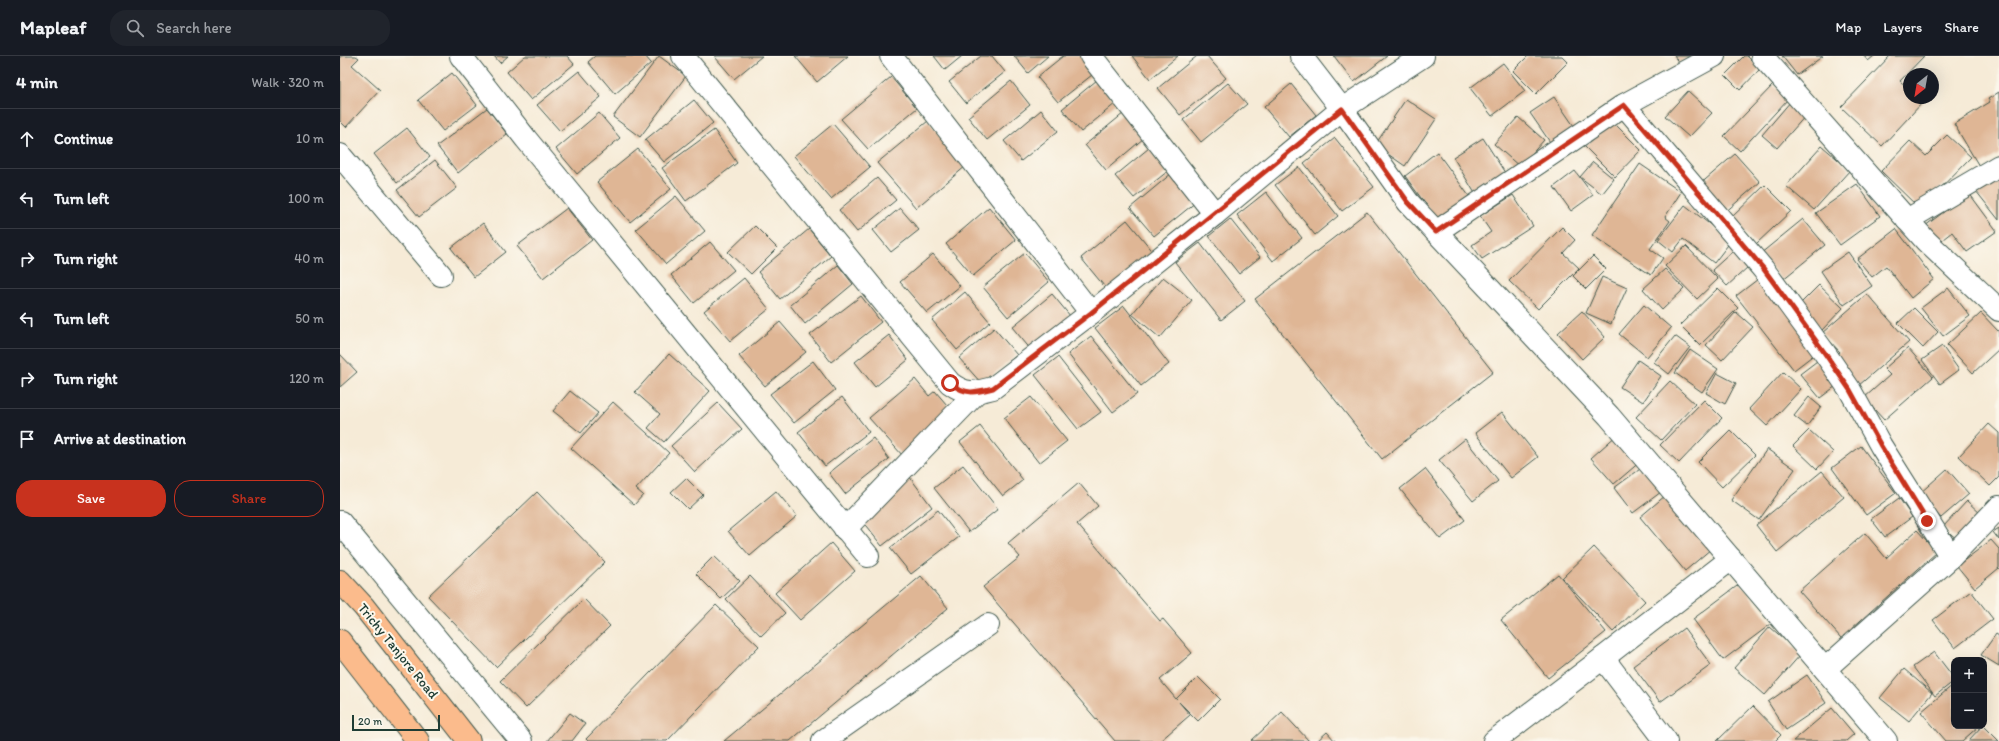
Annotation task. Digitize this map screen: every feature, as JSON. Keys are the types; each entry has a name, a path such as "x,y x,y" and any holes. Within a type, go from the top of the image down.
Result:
{"highway":[{"name":"Trichy Tanjore Road","path":"340,581 364,608 469,741"},
{"path":"340,641 418,741"}],"street":[{"path":"462,56 531,145 868,556"},
{"path":"683,56 950,383 961,391 976,393 993,388 1091,313 1215,214 1342,109 1423,56"},
{"path":"891,56 1091,313"},
{"path":"1092,56 1215,214"},
{"path":"1301,56 1342,109 1408,202 1610,416 1886,741"},
{"path":"1436,232 1624,105 1714,56"},
{"path":"1762,56 1926,241 1999,310"},
{"path":"1624,105 1763,268 1824,352 1850,390 1881,446 1951,557"},
{"path":"340,155 441,275"},
{"path":"1908,220 1999,166"},
{"path":"845,529 976,393"},
{"path":"1824,668 1951,557 1999,507"},
{"path":"340,522 521,741"},
{"path":"1494,741 1731,558"},
{"path":"823,741 988,625"},
{"path":"1603,658 1666,741"}],"building":[{"path":"340,56 356,56 359,58 352,65 380,90 346,127 340,121"},
{"path":"494,56 508,56 500,63"},
{"path":"525,56 567,56 574,64 531,100 507,72"},
{"path":"595,56 645,56 651,63 615,94 588,62"},
{"path":"659,56 686,76 640,137 613,117"},
{"path":"762,56 734,79 715,57"},
{"path":"795,56 848,56 817,82"},
{"path":"934,56 962,56 945,70"},
{"path":"981,56 992,56 1005,72 966,103 949,82"},
{"path":"1014,56 1048,56 1028,73"},
{"path":"1063,56 1084,56 1097,71 1058,102 1037,77"},
{"path":"1132,56 1178,56 1150,79"},
{"path":"1197,56 1207,56 1226,78 1180,115 1158,88"},
{"path":"1334,56 1387,56 1354,82"},
{"path":"1528,56 1562,56 1568,62 1536,94 1513,71"},
{"path":"1674,56 1691,56 1679,63"},
{"path":"1744,56 1747,56 1760,69 1740,90 1725,75"},
{"path":"1782,56 1823,56 1797,75"},
{"path":"1864,56 1874,56 1868,61"},
{"path":"1890,56 1924,56 1912,68 1903,68 1903,78 1900,81 1903,84 1903,104 1921,104 1882,146 1841,107"},
{"path":"1503,63 1525,91 1492,116 1470,88"},
{"path":"579,71 601,97 560,131 537,105"},
{"path":"452,73 477,105 443,131 418,100"},
{"path":"891,77 917,108 868,149 841,119"},
{"path":"1097,80 1116,103 1081,132 1062,109"},
{"path":"1011,81 1030,105 987,140 968,117"},
{"path":"1228,83 1247,104 1201,142 1183,120"},
{"path":"1291,84 1316,115 1289,137 1264,107"},
{"path":"1773,85 1788,99 1740,151 1724,136"},
{"path":"1688,91 1712,113 1689,137 1665,116"},
{"path":"1999,92 1999,154 1979,166 1954,124 1990,102 1988,99"},
{"path":"1554,97 1576,129 1552,145 1530,113"},
{"path":"1406,99 1436,119 1405,166 1375,145"},
{"path":"694,100 713,123 664,162 645,140"},
{"path":"1791,101 1807,114 1777,148 1762,135"},
{"path":"487,108 507,134 458,173 437,146"},
{"path":"1041,110 1058,131 1021,161 1004,141"},
{"path":"599,113 620,138 577,174 556,149"},
{"path":"1124,113 1144,138 1106,170 1085,145"},
{"path":"1518,117 1544,140 1520,167 1494,144"},
{"path":"928,121 966,166 916,208 877,163"},
{"path":"1612,121 1641,150 1615,177 1585,147"},
{"path":"833,124 870,167 831,199 794,156"},
{"path":"407,128 430,157 397,183 374,154"},
{"path":"714,130 737,163 686,201 662,168"},
{"path":"1947,135 1971,157 1920,209 1881,171 1910,141 1926,156"},
{"path":"1335,138 1374,187 1342,211 1304,163"},
{"path":"1483,138 1507,176 1476,195 1453,157"},
{"path":"1822,146 1850,170 1814,210 1786,186"},
{"path":"1149,148 1168,171 1134,198 1115,176"},
{"path":"638,149 671,189 630,222 597,182"},
{"path":"1437,152 1469,196 1437,220 1405,176"},
{"path":"1735,154 1760,182 1723,214 1698,186"},
{"path":"435,160 457,188 419,217 397,190"},
{"path":"1593,162 1614,179 1602,194 1580,177"},
{"path":"1640,164 1681,192 1665,217 1670,221 1650,249 1663,258 1651,275 1592,235"},
{"path":"1299,167 1338,216 1315,235 1275,185"},
{"path":"1575,171 1593,195 1571,211 1554,187"},
{"path":"1172,173 1196,202 1154,236 1130,208"},
{"path":"1999,173 1999,220 1976,191"},
{"path":"877,178 896,200 857,232 839,210"},
{"path":"1857,184 1880,216 1840,245 1816,213"},
{"path":"1765,185 1791,211 1756,244 1731,218"},
{"path":"1266,192 1302,238 1273,261 1237,215"},
{"path":"1969,193 1997,231 1967,252 1952,232 1938,243 1925,226"},
{"path":"1513,195 1533,226 1482,259 1472,245 1491,232 1480,216"},
{"path":"676,196 705,231 666,264 636,229"},
{"path":"1685,205 1731,241 1714,263 1683,239 1673,252 1658,240"},
{"path":"989,207 1016,240 973,276 946,244"},
{"path":"567,208 592,240 543,278 517,246"},
{"path":"900,208 919,230 891,252 873,230"},
{"path":"1367,212 1493,372 1382,459 1255,299"},
{"path":"1230,219 1260,257 1239,274 1209,236"},
{"path":"1803,219 1825,245 1782,280 1760,254"},
{"path":"1127,220 1155,254 1109,292 1081,258"},
{"path":"483,223 506,252 474,277 451,248"},
{"path":"755,226 777,248 751,274 728,252"},
{"path":"1562,227 1575,240 1563,253 1579,268 1538,309 1509,281"},
{"path":"809,229 831,256 780,299 758,272"},
{"path":"1896,229 1934,279 1911,298 1886,266 1872,277 1857,259"},
{"path":"710,242 734,270 694,303 671,275"},
{"path":"1200,243 1245,301 1221,320 1175,262"},
{"path":"1686,246 1718,279 1697,299 1665,266"},
{"path":"1733,251 1748,267 1727,286 1712,270"},
{"path":"1848,252 1872,286 1844,305 1821,271"},
{"path":"1025,253 1049,282 1008,317 983,287"},
{"path":"933,254 960,286 927,313 900,282"},
{"path":"1593,256 1606,269 1586,289 1573,276"},
{"path":"838,265 853,284 805,324 790,305"},
{"path":"1665,269 1684,289 1662,310 1643,289"},
{"path":"1762,276 1820,350 1794,370 1736,296"},
{"path":"1163,277 1192,300 1160,338 1132,314"},
{"path":"1602,277 1627,288 1611,324 1586,313"},
{"path":"744,278 769,309 730,341 704,311"},
{"path":"1819,285 1843,308 1822,330 1798,306"},
{"path":"1718,288 1738,308 1700,345 1680,325"},
{"path":"1948,288 1970,316 1943,336 1921,308"},
{"path":"965,292 990,322 957,350 932,320"},
{"path":"1052,294 1071,317 1032,351 1012,327"},
{"path":"1867,294 1909,342 1858,386 1833,358 1840,352 1822,333"},
{"path":"861,296 881,322 831,362 810,335"},
{"path":"1644,305 1671,328 1647,357 1619,334"},
{"path":"1124,306 1169,364 1141,386 1095,328"},
{"path":"1914,308 1938,332 1923,348 1898,323"},
{"path":"1582,311 1605,337 1582,359 1558,333"},
{"path":"1736,312 1753,327 1722,360 1706,345"},
{"path":"1981,313 1999,332 1999,349 1973,373 1947,345"},
{"path":"780,322 806,352 765,386 739,356"},
{"path":"994,328 1017,355 982,384 959,358"},
{"path":"889,335 908,360 875,387 855,362"},
{"path":"1091,336 1137,394 1113,412 1068,354"},
{"path":"1675,336 1690,347 1669,374 1654,362"},
{"path":"1942,346 1959,370 1940,384 1922,360"},
{"path":"1908,348 1933,377 1884,420 1864,398 1890,375 1884,369"},
{"path":"1690,350 1718,369 1702,392 1675,373"},
{"path":"340,354 357,372 340,387"},
{"path":"669,354 710,391 664,442 648,428 660,414 635,392"},
{"path":"1058,357 1101,412 1078,429 1035,375"},
{"path":"1821,358 1840,383 1820,398 1800,374"},
{"path":"1638,360 1661,376 1643,402 1620,387"},
{"path":"813,361 835,390 794,423 770,394"},
{"path":"1783,372 1801,389 1767,426 1749,409"},
{"path":"1717,373 1736,383 1725,404 1706,393"},
{"path":"915,379 929,396 935,391 953,412 903,456 869,418"},
{"path":"1670,381 1695,404 1661,440 1636,417"},
{"path":"570,391 598,413 581,433 553,411"},
{"path":"842,397 869,432 825,466 798,432"},
{"path":"1031,397 1067,441 1039,463 1004,418"},
{"path":"1809,397 1821,407 1807,426 1794,416"},
{"path":"1704,400 1722,418 1679,463 1660,445"},
{"path":"613,402 669,453 636,489 643,495 634,505 571,448"},
{"path":"718,403 742,429 695,472 671,446"},
{"path":"1502,412 1538,457 1511,478 1475,433"},
{"path":"1989,424 1999,433 1999,477 1990,486 1959,456"},
{"path":"980,426 1023,480 1003,496 960,442"},
{"path":"1730,430 1755,455 1722,487 1698,462"},
{"path":"1809,430 1833,452 1817,469 1793,446"},
{"path":"1618,434 1641,461 1614,484 1591,458"},
{"path":"873,438 889,459 845,494 829,473"},
{"path":"1465,439 1498,481 1473,501 1439,460"},
{"path":"1861,446 1896,493 1866,515 1832,468"},
{"path":"1767,449 1795,469 1759,520 1731,500"},
{"path":"1647,464 1665,489 1633,513 1614,488"},
{"path":"963,465 998,509 969,532 934,488"},
{"path":"1425,469 1465,520 1440,539 1400,489"},
{"path":"1947,469 1969,494 1941,518 1919,494"},
{"path":"1822,471 1844,497 1777,552 1756,525"},
{"path":"909,476 932,507 882,546 858,516"},
{"path":"686,478 703,495 688,509 671,492"},
{"path":"1079,483 1098,506 1077,524 1160,621 1163,619 1192,653 1160,680 1176,699 1198,677 1220,699 1198,721 1179,702 1190,715 1160,741 1115,741 983,587 1020,557 1008,543"},
{"path":"1672,490 1718,543 1685,571 1640,517"},
{"path":"776,491 797,516 750,556 728,531"},
{"path":"537,492 605,562 496,667 428,596"},
{"path":"1899,498 1912,517 1885,537 1871,519"},
{"path":"1967,501 1983,516 1959,541 1943,527"},
{"path":"938,510 959,537 911,574 890,548"},
{"path":"1999,528 1999,540 1993,532"},
{"path":"1917,530 1937,552 1841,638 1799,591 1865,533 1886,558"},
{"path":"1991,540 1999,549 1999,568 1975,588 1957,566"},
{"path":"831,543 855,571 800,620 775,593"},
{"path":"1594,547 1645,601 1613,632 1562,578"},
{"path":"714,556 740,581 721,599 696,574"},
{"path":"1558,574 1606,632 1548,678 1501,620"},
{"path":"750,576 785,613 761,636 726,599"},
{"path":"921,576 948,608 790,741 724,741"},
{"path":"1741,583 1771,624 1723,660 1693,619"},
{"path":"1971,591 1993,619 1955,648 1933,620"},
{"path":"584,599 610,626 526,708 500,681"},
{"path":"716,605 759,646 667,741 588,741 586,739"},
{"path":"1770,627 1801,654 1765,695 1734,668"},
{"path":"1684,628 1711,665 1660,702 1633,666"},
{"path":"1996,634 1999,636 1999,666 1987,659 1987,657 1981,655"},
{"path":"1934,652 1951,674 1951,683 1935,696 1913,667"},
{"path":"1904,669 1932,693 1909,721 1880,698"},
{"path":"1807,675 1826,703 1786,730 1768,702"},
{"path":"1951,687 1951,729 1976,729 1962,741 1946,741 1921,712"},
{"path":"1753,706 1781,735 1775,741 1717,741"},
{"path":"1832,708 1854,734 1846,741 1793,741"},
{"path":"1282,712 1309,741 1251,741"},
{"path":"570,713 585,724 572,741 547,741"},
{"path":"1979,729 1987,729 1999,741 1968,741"},
{"path":"1327,732 1335,741 1317,741"}],"route":[{"path":"950,383 961,391 976,393 993,388 1091,313 1215,214 1342,109 1408,202 1436,232 1624,105 1763,268 1850,390 1881,446 1927,521"}]}
